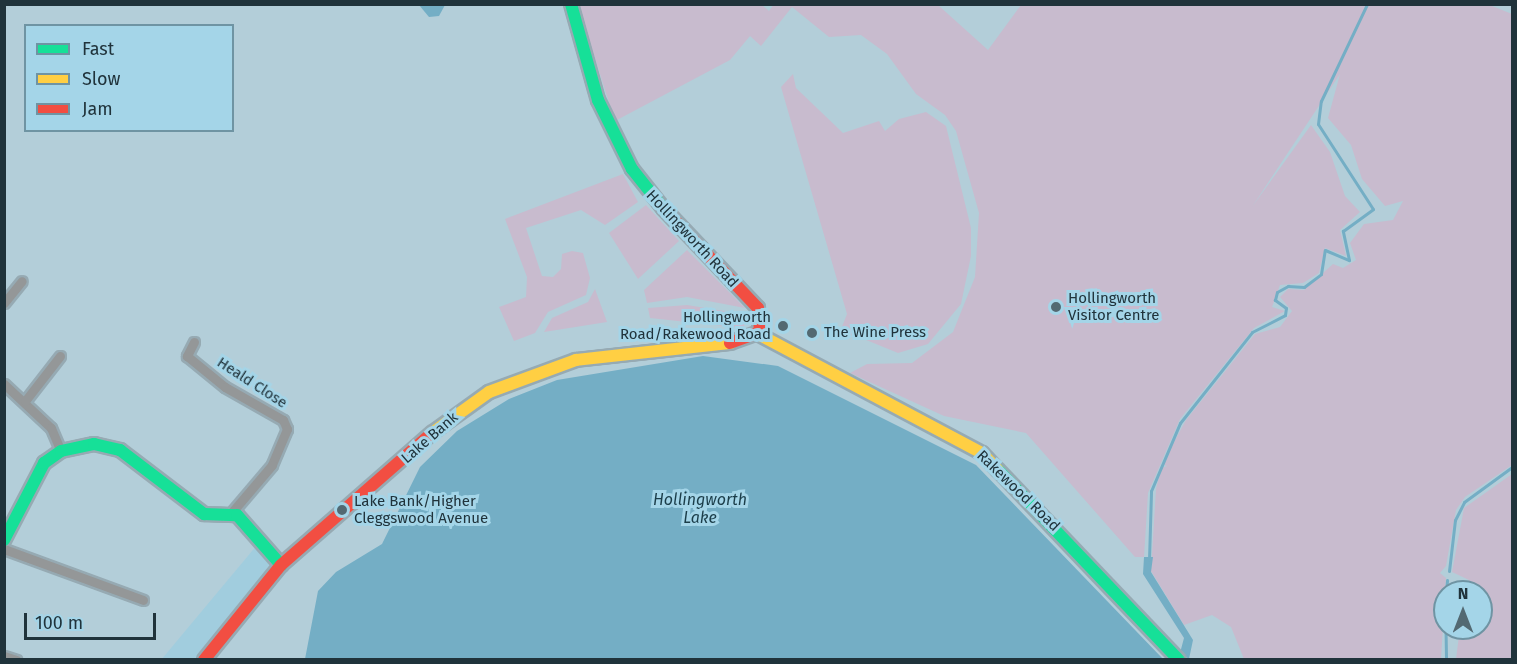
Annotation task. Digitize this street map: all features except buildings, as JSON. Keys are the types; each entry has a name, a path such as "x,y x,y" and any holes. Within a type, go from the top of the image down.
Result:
{"main road":[{"name":"Hollingworth Road","path":"571,4 598,100 632,169 686,237 758,308 763,320 758,334"},
{"name":"Lake Bank","path":"204,660 282,565 359,502 446,421 522,375 576,360 747,341 758,334"},
{"name":"Rakewood Road","path":"758,334 982,453 1179,660"},
{"path":"4,540 44,463 61,451 94,444 120,450 198,511 212,516 232,512 282,565"}],"street":[{"path":"4,303 22,281"},
{"name":"Heald Close","path":"194,342 187,356 225,387 283,420 287,429 272,465 232,512"},
{"path":"26,401 60,356"},
{"path":"4,384 26,401 51,428 61,451"},
{"path":"4,549 143,600"},
{"path":"4,656 16,660"}],"shaded area":[{"path":"761,4 769,11 774,4 938,5 988,50 1021,5 1487,4 1512,14 1512,465 1465,497 1456,510 1446,566 1440,573 1446,580 1433,580 1433,640 1442,640 1441,659 1244,659 1231,627 1212,615 1184,625 1151,571 1156,489 1161,468 1167,466 1162,464 1186,420 1255,334 1280,327 1292,311 1280,297 1288,289 1304,290 1333,264 1343,268 1356,260 1350,243 1364,224 1393,220 1403,201 1385,206 1362,179 1351,145 1328,118 1340,74 1252,207 1311,125 1330,152 1345,196 1360,212 1340,230 1346,256 1325,248 1319,273 1303,283 1280,285 1272,307 1285,311 1254,328 1180,419 1148,493 1144,557 1135,557 1026,433 944,416 850,373 867,364 912,363 953,332 975,277 979,213 956,131 945,115 916,94 887,54 861,35 829,37 792,7 761,46 750,36 730,60 615,121 578,5"},
{"path":"793,74 796,88 843,133 879,121 885,131 899,119 926,112 946,126 971,228 971,256 961,304 928,344 898,353 854,335 838,337 847,314 781,87"},
{"path":"623,174 638,202 605,225 581,210 526,228 542,276 553,277 561,269 562,254 572,251 583,253 590,278 586,295 548,312 535,333 514,341 499,307 526,297 527,277 505,219"},
{"path":"646,205 679,241 638,279 609,233"},
{"path":"687,250 745,308 687,297 647,303 644,290"},
{"path":"595,289 607,322 544,332 552,318 588,302"},
{"path":"687,305 749,315 743,328 650,318 648,308"},
{"path":"1512,474 1512,659 1456,659 1458,640 1493,640 1493,580 1469,580 1452,572 1464,508"},
{"path":"257,545 275,564 197,659 161,660"}],"water":[{"path":"419,5 445,5 439,16 429,17"},
{"name":"Hollingworth Lake","path":"703,356 778,366 976,465 1163,659 305,659 318,591 336,572 382,544 420,467 457,431 509,399 557,380"},
{"path":"1144,557 1153,557 1151,572 1193,640 1189,659 1180,653 1184,638 1143,574"}],"waterway":[{"path":"1149,560 1151,491 1180,423 1252,332 1285,315 1286,308 1275,300 1277,292 1288,286 1304,287 1321,274 1325,250 1349,260 1343,231 1373,209 1318,124 1321,101 1367,4"},
{"path":"1449,571 1455,520 1464,502 1512,467"},
{"path":"1446,640 1446,660"}],"traffic: fast":[{"path":"571,4 598,100 632,169 663,208"},
{"path":"4,540 44,463 61,451 94,444 120,450 204,514 237,515 281,565"},
{"path":"998,470 1179,660"}],"traffic: slow":[{"path":"758,334 982,453 998,470"},
{"path":"432,433 489,392 576,360 730,343"}],"traffic: jam":[{"path":"663,208 758,308 760,332 730,343"},
{"path":"204,660 281,565 432,433"}],"place":[{"name":"Hollingworth Visitor Centre","path":"1056,307"},
{"name":"Hollingworth Road/Rakewood Road","path":"783,326"},
{"name":"The Wine Press","path":"812,333"},
{"name":"Lake Bank/Higher Cleggswood Avenue","path":"342,510"}]}
